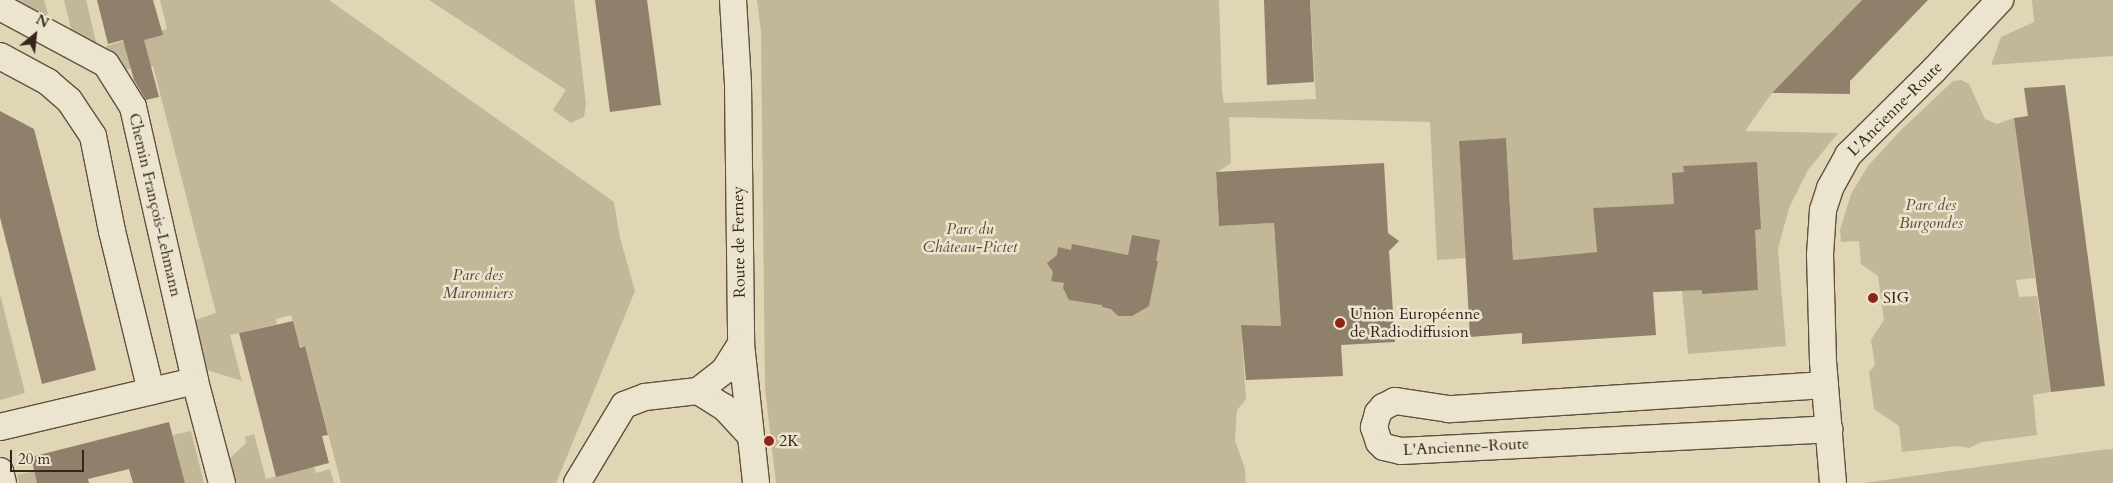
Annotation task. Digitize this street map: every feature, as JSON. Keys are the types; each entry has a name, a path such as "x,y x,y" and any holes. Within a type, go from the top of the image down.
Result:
{"street":[{"name":"Route de Ferney","path":"733,0 738,84 741,344 749,434 756,483"},
{"name":"L'Ancienne-Route","path":"1833,483 1825,385 1820,232 1823,210 1830,188 1848,155 1858,143 1939,65 2000,0"},
{"name":"Chemin François-Lehmann","path":"0,7 106,64 133,107 195,381 222,483"},
{"path":"0,56 48,82 62,94 82,116 93,136 112,231 150,391"},
{"path":"577,483 624,405 645,397 698,391 724,371 741,344"},
{"path":"0,427 195,381"},
{"name":"L'Ancienne-Route","path":"1825,385 1449,409 1395,402 1383,406 1378,413 1374,426 1379,442 1384,447 1401,451 1718,433 1829,429"},
{"path":"698,391 724,407 749,434"},
{"path":"1715,393 1718,433"},
{"path":"0,471 3,483"}],"green space":[{"path":"12,0 44,0 48,14 43,17"},
{"path":"64,0 86,0 97,46 72,33"},
{"name":"Parc des Maronniers","path":"160,0 329,0 614,202 620,238 635,291 556,483 341,483 305,346 300,347 291,315 276,319 277,324 230,335 242,381 207,370 195,320 216,313 153,66 122,70 107,55 106,46 167,29"},
{"path":"429,0 574,0 586,104 584,117 571,123 553,110 566,90"},
{"name":"Parc du Château-Pictet","path":"757,0 1219,0 1224,103 1316,99 1310,0 1862,0 1772,93 1745,131 1838,133 1808,170 1789,208 1778,249 1786,346 1688,354 1682,291 1653,292 1593,208 1597,252 1513,260 1506,138 1459,141 1466,258 1437,260 1430,122 1229,117 1231,163 1216,173 1219,226 1274,223 1281,326 1241,325 1246,399 1237,410 1235,440 1245,469 1246,483 776,483 765,389 761,32"},
{"path":"2032,0 2113,0 2113,56 1991,65 2001,37 2034,22"},
{"name":"Parc des Burgondes","path":"1961,80 1969,84 1985,119 1997,124 2014,118 2035,278 2016,280 2019,297 2037,296 2051,392 2033,395 2037,435 1982,442 1969,448 1958,446 1902,452 1899,426 1874,409 1869,372 1875,365 1871,340 1884,320 1878,276 1861,264 1859,241 1841,242 1840,230 1851,194 1868,166 1900,131 1953,81"},
{"path":"0,294 25,393 0,400"},
{"path":"191,431 204,483 185,483 173,435"},
{"path":"254,434 266,479 314,467 316,473 330,469 334,483 235,483 229,459 246,443 245,437"},
{"path":"2113,449 2113,483 1863,483 2100,450"},
{"path":"34,471 37,483 19,483 17,475"}],"building":[{"path":"97,0 153,0 163,35 144,40 159,97 146,100 134,80 123,40 108,44"},
{"path":"595,0 647,0 661,105 610,112"},
{"path":"1264,0 1310,0 1314,82 1267,85"},
{"path":"1862,0 1928,0 1850,81 1850,94 1772,93"},
{"path":"2065,85 2105,386 2051,392 2014,118 2028,116 2024,88"},
{"path":"0,111 34,129 96,370 42,384 0,217"},
{"path":"1506,138 1513,260 1597,252 1593,208 1674,204 1672,173 1684,172 1683,166 1757,162 1761,229 1755,230 1758,290 1702,294 1702,290 1653,292 1656,335 1522,344 1522,333 1470,337 1459,141"},
{"name":"Union Européenne de Radiodiffusion","path":"1384,163 1388,233 1399,241 1389,251 1395,342 1341,345 1343,376 1246,380 1241,325 1281,326 1274,223 1219,226 1216,172"},
{"path":"1132,235 1160,240 1149,306 1132,316 1118,316 1111,309 1102,307 1102,305 1069,300 1063,288 1064,283 1051,281 1053,272 1047,263 1057,255 1058,247 1071,250 1072,244 1128,255"},
{"path":"293,321 300,348 305,346 328,435 322,436 329,463 276,477 239,333"},
{"path":"169,422 185,483 133,483 129,469 88,479 89,483 37,483 31,457"}],"place":[{"name":"SIG","path":"1873,298"},
{"name":"Union Européenne de Radiodiffusion","path":"1340,323"},
{"name":"2K","path":"769,441"}]}
